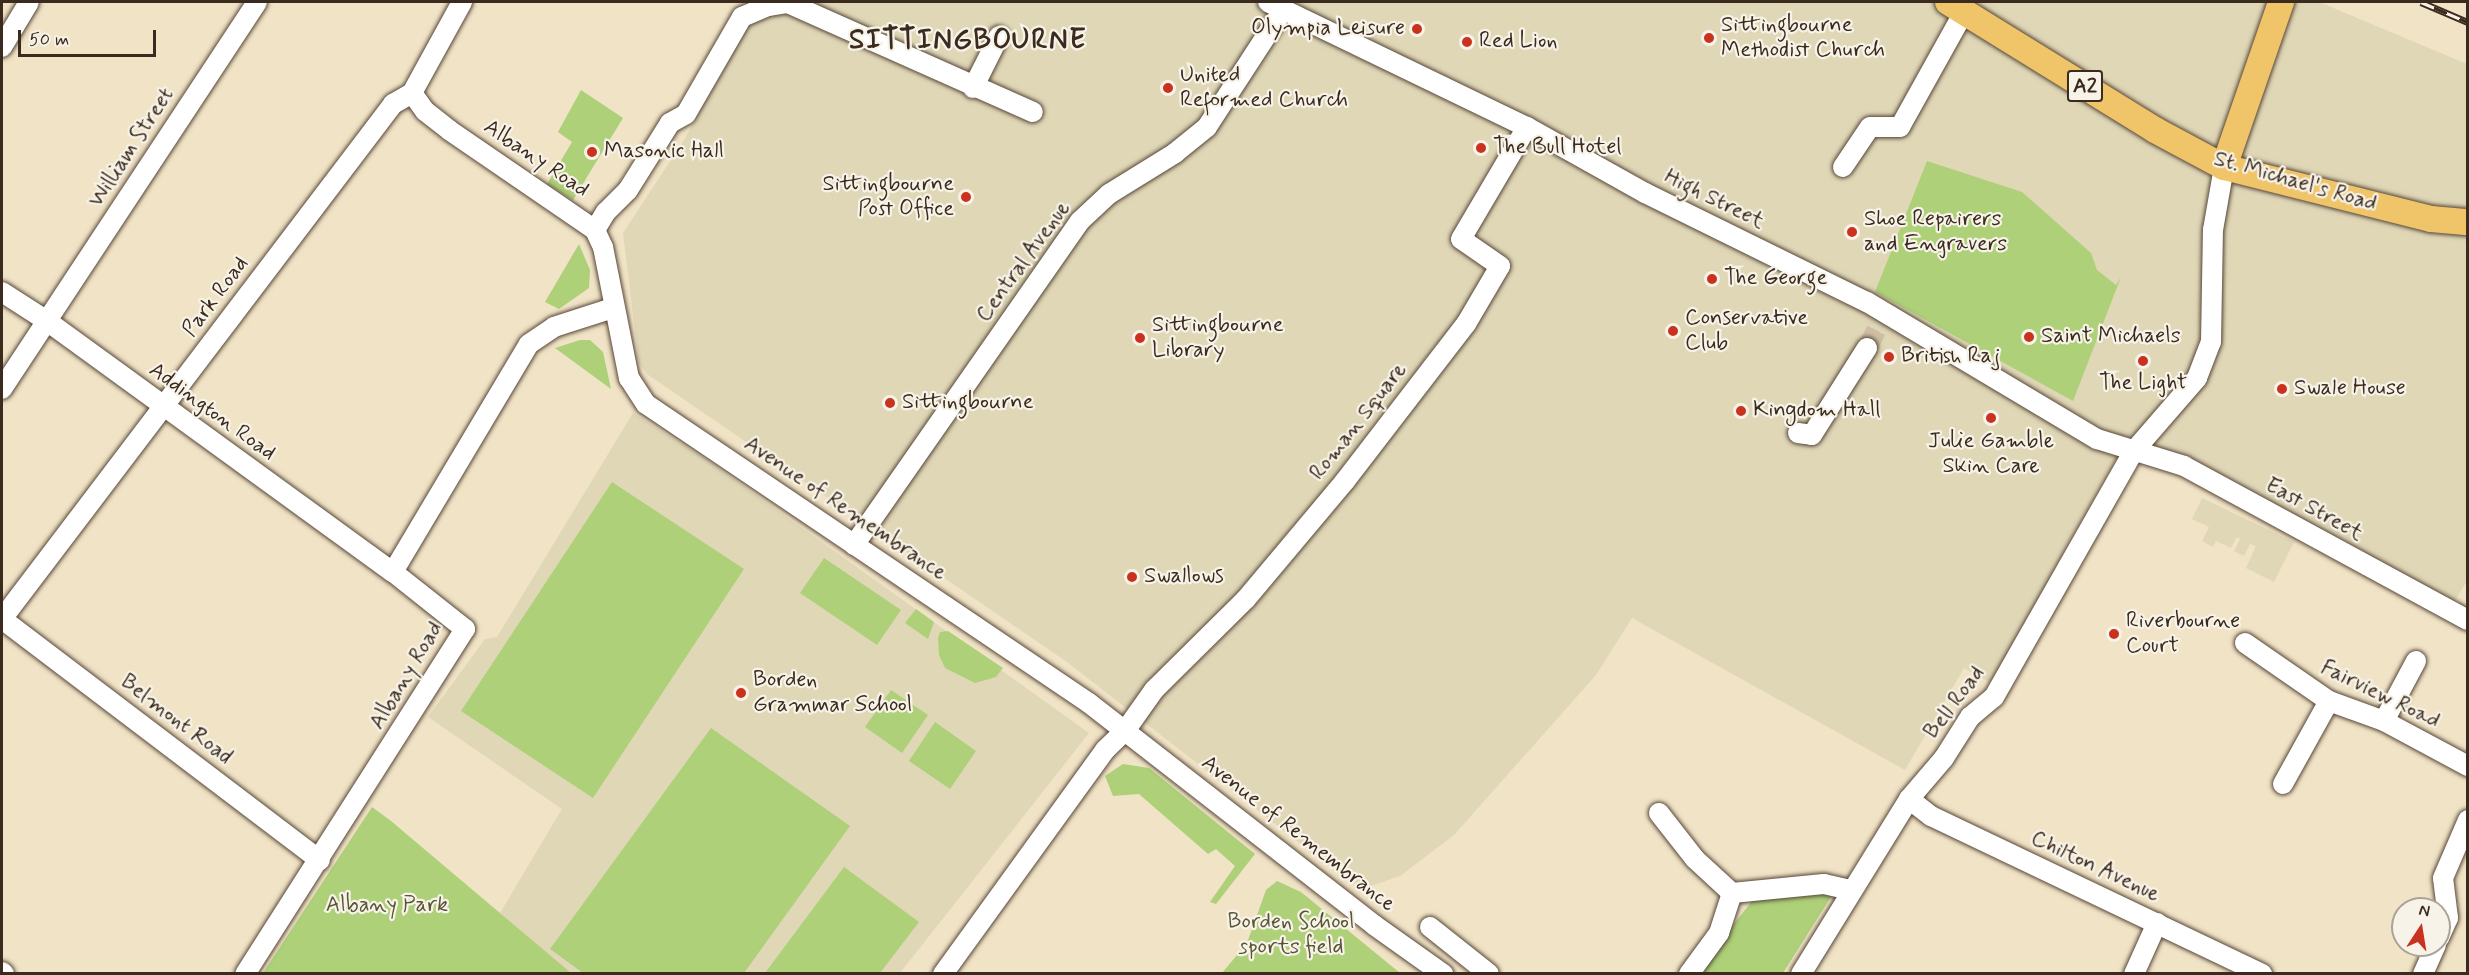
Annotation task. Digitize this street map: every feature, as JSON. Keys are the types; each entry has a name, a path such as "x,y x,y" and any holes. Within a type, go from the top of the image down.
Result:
{"main road":[{"path":"2224,167 2281,2"},
{"name":"St. Michael's Road","path":"1956,7 2171,140 2224,167 2431,219 2468,222"}],"street":[{"path":"2,47 29,2"},
{"name":"William Street","path":"2,389 256,2"},
{"name":"Park Road","path":"2,619 393,104 412,93 462,2"},
{"path":"595,231 606,212 628,190 670,123 686,114 742,17 752,6 788,3 973,88 1033,112"},
{"name":"High Street","path":"1276,6 1527,127 2089,434 2133,452"},
{"name":"Central Avenue","path":"854,545 1080,221 1109,194 1175,153 1218,113 1276,6"},
{"path":"1843,167 1870,127 1900,127 1956,7"},
{"path":"973,88 999,36"},
{"name":"Albany Road","path":"412,93 425,111 450,130 595,231 603,247 607,280"},
{"name":"Roman Square","path":"1125,731 1155,690 1246,599 1339,489 1467,324 1500,266 1461,239 1527,127"},
{"name":"Bell Road","path":"1801,974 1909,799 1944,758 1970,717 1994,697 2133,452 2197,378 2211,342 2213,230 2224,167"},
{"name":"Avenue of Remembrance","path":"607,280 629,378 646,404 1125,731 1374,926 1443,974"},
{"name":"Addington Road","path":"2,292 47,321 393,572"},
{"path":"393,572 530,344 554,327 613,308"},
{"path":"1798,433 1812,435 1867,348"},
{"name":"East Street","path":"2133,452 2184,466 2468,620"},
{"name":"Albany Road","path":"245,974 320,860 465,629 393,572"},
{"name":"Belmont Road","path":"2,619 320,860"},
{"name":"Fairview Road","path":"2245,643 2329,701 2384,721 2468,766"},
{"path":"2384,721 2416,661"},
{"path":"2284,784 2329,701"},
{"path":"943,974 1105,750 1125,731"},
{"name":"Chilton Avenue","path":"1909,799 1931,816 2262,974"},
{"path":"1659,813 1695,859 1732,893 1824,884 1851,890"},
{"path":"2445,897 2442,878 2468,819"},
{"path":"1689,974 1719,933 1732,893"},
{"path":"2134,974 2157,923"},
{"path":"1430,927 1489,974"},
{"path":"2423,974 2431,957"}],"shaded area":[{"path":"745,2 2319,2 2467,64 2467,581 2453,604 2129,435 1991,683 1964,668 1905,770 1632,618 1596,675 1454,835 1400,876 1371,886 1351,883 1067,662 647,374 639,363 623,233 684,140 748,22"},
{"name":"Borden Grammar School","path":"633,413 704,458 1089,733 900,973 571,974 500,913 562,809 428,717 485,639 497,637"},
{"path":"2202,498 2294,542 2274,582 2246,568 2256,546 2250,544 2244,556 2234,551 2240,539 2237,537 2231,548 2216,541 2213,547 2202,541 2209,527 2192,519"}],"green space":[{"path":"581,90 623,118 573,200 547,184 572,142 558,132"},
{"path":"1927,161 2022,192 2091,253 2097,270 2116,285 2121,277 2073,401 1875,292"},
{"path":"579,244 590,270 589,288 559,309 545,302"},
{"path":"580,340 590,340 603,352 611,389 555,348"},
{"path":"612,482 744,569 593,798 461,711"},
{"path":"824,558 901,610 877,645 800,593"},
{"path":"916,609 934,622 928,639 905,623"},
{"path":"948,631 1003,668 996,677 975,683 945,668 939,655 938,638 940,632"},
{"path":"891,690 928,715 902,753 865,727"},
{"path":"935,722 976,751 950,789 909,761"},
{"path":"711,728 850,826 744,973 583,973 550,949"},
{"path":"1123,764 1149,768 1255,854 1216,904 1210,902 1235,866 1216,849 1208,854 1139,794 1113,796 1105,776"},
{"name":"Albany Park","path":"372,807 391,821 571,973 263,973"},
{"path":"844,867 919,922 880,973 765,973"},
{"name":"Borden School sports field","path":"1277,881 1301,892 1400,973 1222,973 1247,943 1266,890"},
{"path":"1834,892 1783,973 1694,974 1753,900"}],"tunnel":[{"path":"1867,348 1878,327"}],"railway":[{"path":"2421,2 2468,22"}],"place":[{"name":"Olympia Leisure","path":"1417,29"},
{"name":"Sittingbourne Methodist Church","path":"1709,38"},
{"name":"Red Lion","path":"1467,42"},
{"name":"United Reformed Church","path":"1168,88"},
{"name":"The Bull Hotel","path":"1481,148"},
{"name":"Masonic Hall","path":"592,152"},
{"name":"Sittingbourne Post Office","path":"966,197"},
{"name":"Shoe Repairers and Engravers","path":"1852,232"},
{"name":"The George","path":"1712,279"},
{"name":"Conservative Club","path":"1673,331"},
{"name":"Saint Michaels","path":"2029,337"},
{"name":"Sittingbourne Library","path":"1140,338"},
{"name":"British Raj","path":"1889,357"},
{"name":"The Light","path":"2143,361"},
{"name":"Swale House","path":"2282,389"},
{"name":"Sittingbourne","path":"890,403"},
{"name":"Kingdom Hall","path":"1741,411"},
{"name":"Julie Gamble Skin Care","path":"1991,418"},
{"name":"Swallows","path":"1132,577"},
{"name":"Riverbourne Court","path":"2114,634"},
{"name":"Borden Grammar School","path":"741,693"}],"district":[{"name":"SITTINGBOURNE","path":"968,41"}]}
